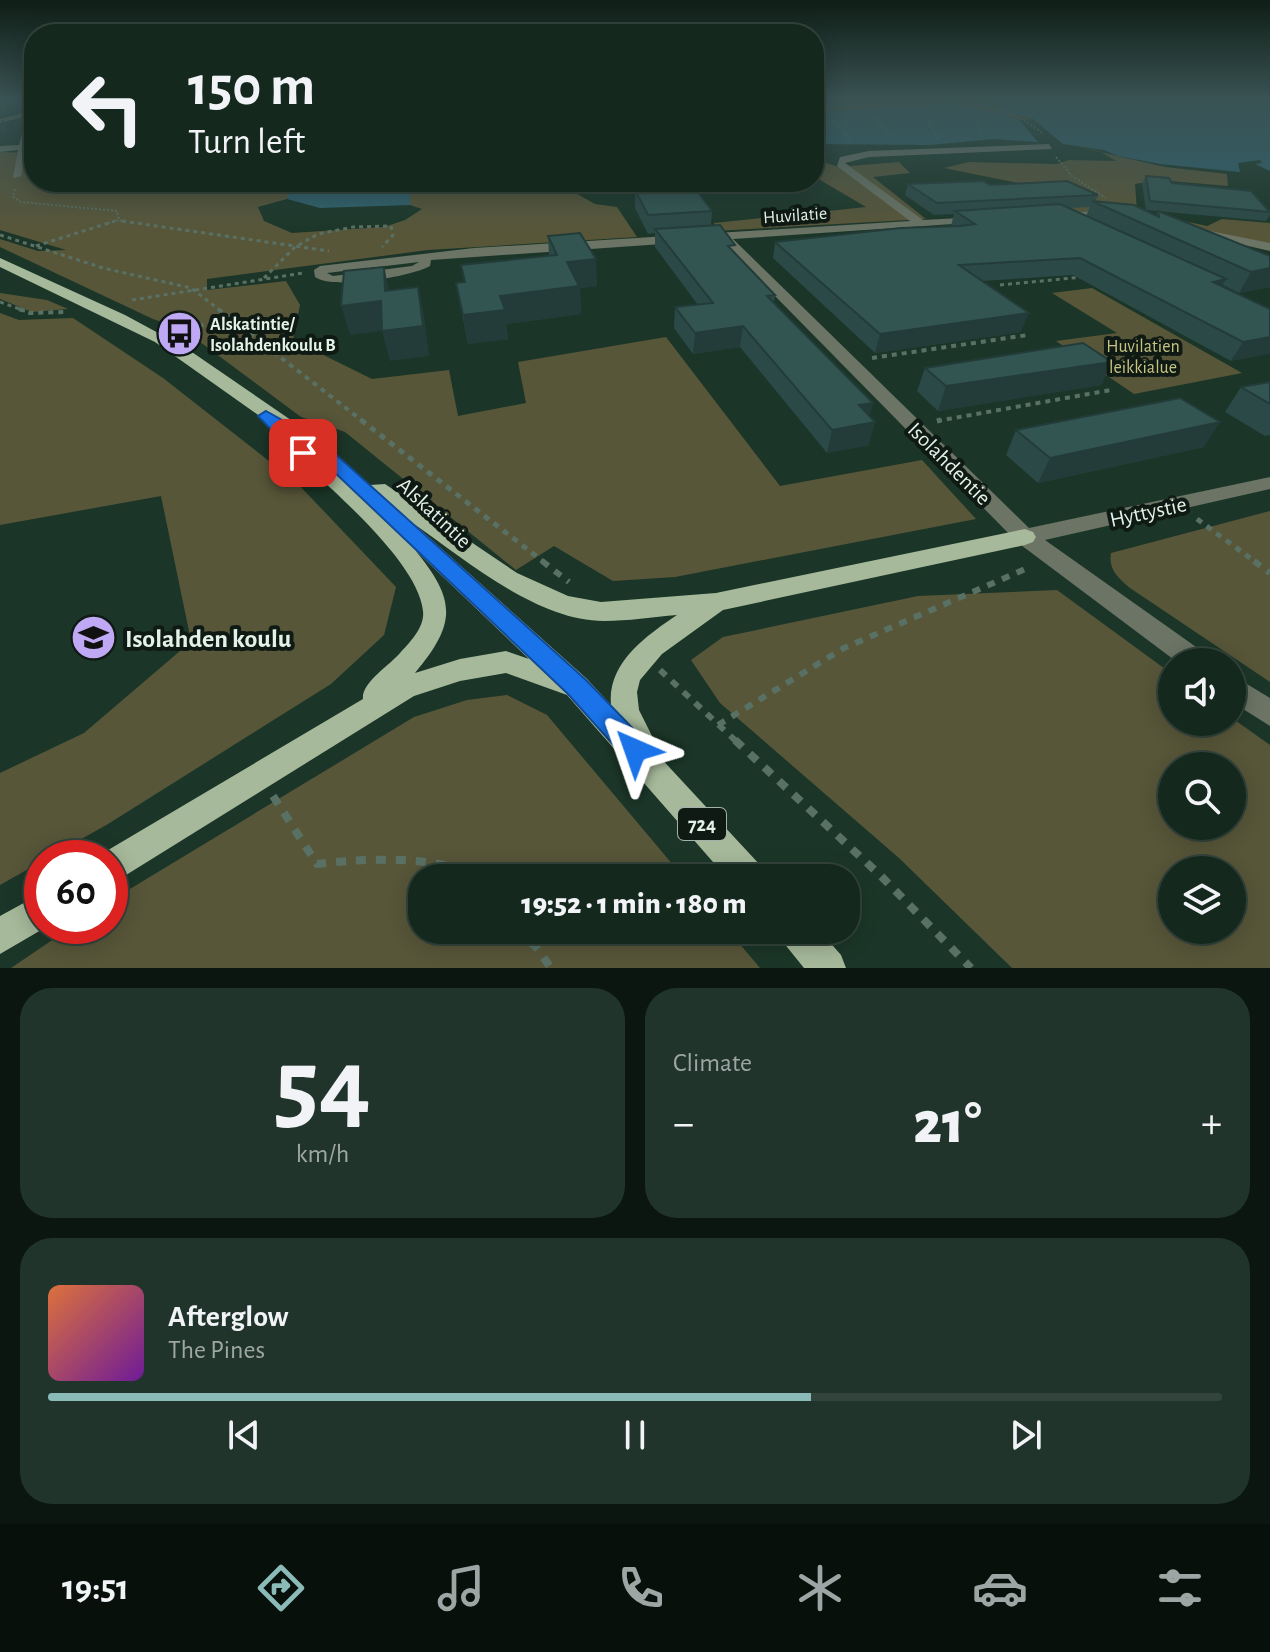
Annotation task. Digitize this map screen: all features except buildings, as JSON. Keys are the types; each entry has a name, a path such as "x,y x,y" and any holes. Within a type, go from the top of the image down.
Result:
{"main road":[{"name":"Alskatintie","path":"0,264 162,340 200,364 266,416 316,446 577,687 737,864"},
{"path":"266,416 398,543 419,569 434,605 436,616 418,650 389,684 328,734"},
{"path":"316,446 509,579 563,604 601,612 716,602 1025,537"},
{"path":"655,771 623,707 626,683 642,653 716,602"},
{"path":"128,857 406,687 460,670 506,662 577,687"},
{"path":"0,936 24,921"},
{"path":"807,944 828,968"}],"street":[{"path":"0,149 23,147 16,176"},
{"path":"921,224 840,164 843,159 869,154 1049,147"},
{"path":"1056,214 1083,227"},
{"path":"1041,215 1115,215 1129,218"},
{"name":"Huvilatie","path":"320,270 321,277 333,280 415,269 426,263 424,257 609,242 725,238 997,219"},
{"path":"1183,229 1270,247"},
{"name":"Isolahdentie","path":"725,238 1025,537 1177,648"},
{"name":"Hyttystie","path":"1025,537 1270,483"},
{"path":"1246,697 1270,714"}],"path":[{"path":"1049,147 1072,176 1112,202 1117,209 1115,215"},
{"path":"16,176 12,194 21,202 117,211 119,220"},
{"path":"35,246 119,220 293,249"},
{"path":"263,278 280,266 293,249 321,231 341,226 391,226 393,235 377,255"},
{"path":"0,235 103,268 191,288"},
{"path":"132,300 191,288 320,270"},
{"path":"1000,285 1092,277"},
{"path":"0,302 30,313 66,312"},
{"path":"179,334 225,317"},
{"path":"848,361 1028,335"},
{"path":"912,425 1111,390"},
{"path":"1179,505 1270,573"},
{"path":"718,725 844,648 1031,566 1058,564"},
{"path":"253,781 272,795 317,864 372,858 436,860 448,864"},
{"path":"532,944 551,968"}],"green space":[{"path":"0,152 24,153 24,192 291,192 287,199 258,207 264,221 292,233 384,227 405,220 422,209 410,205 410,192 574,192 595,204 617,207 637,237 428,250 207,279 207,290 286,281 300,305 293,340 372,379 449,370 458,416 526,403 518,362 666,337 780,486 922,460 976,519 675,577 613,581 554,546 516,570 345,432 301,417 184,330 153,319 0,247 0,239 38,251 66,250 0,230"},
{"path":"1101,152 1165,167 1227,174 1228,186 1158,180 1135,184 1137,211 1207,226 1222,219 1270,223 1270,245 1114,213 1073,211 1059,206 1067,193 944,168 969,162 1056,164 1069,160 1116,161"},
{"path":"824,162 838,167 899,162 910,173 873,177 926,219 715,231 714,223 866,207 824,182"},
{"name":"Huvilatien leikkialue","path":"1092,288 1242,373 1134,394 1056,341 1117,333 1052,293"},
{"path":"0,293 47,300 68,309 32,312 0,299"},
{"path":"0,313 19,320 73,318 163,378 297,483 396,587 384,635 331,684 80,840 24,840 24,871 0,885 0,773 84,733 187,645 189,631 161,496 0,525"},
{"path":"1270,511 1270,682 1246,666 1246,648 1219,648 1130,588 1115,573 1111,553"},
{"path":"1057,590 1158,664 1158,736 1246,736 1246,728 1270,745 1270,968 1012,968 899,858 720,703 691,660 723,637 918,596"},
{"path":"507,695 547,715 672,864 408,864 408,944 740,944 760,968 11,968 46,944 128,944 128,890 414,717 467,700"}],"water":[{"path":"834,144 939,144 930,145"},
{"path":"1064,144 1270,144 1270,171 1255,164 1262,163 1260,160 1238,163 1240,172 1160,164 1118,156 1104,150"},
{"path":"290,192 410,192 410,205 320,208 287,199"}],"place":[{"name":"Alskatintie/ Isolahdenkoulu B","path":"179,334"},
{"name":"Isolahden koulu","path":"94,638"}],"route":[{"path":"303,453 266,416 316,446 577,687 635,750"}]}
